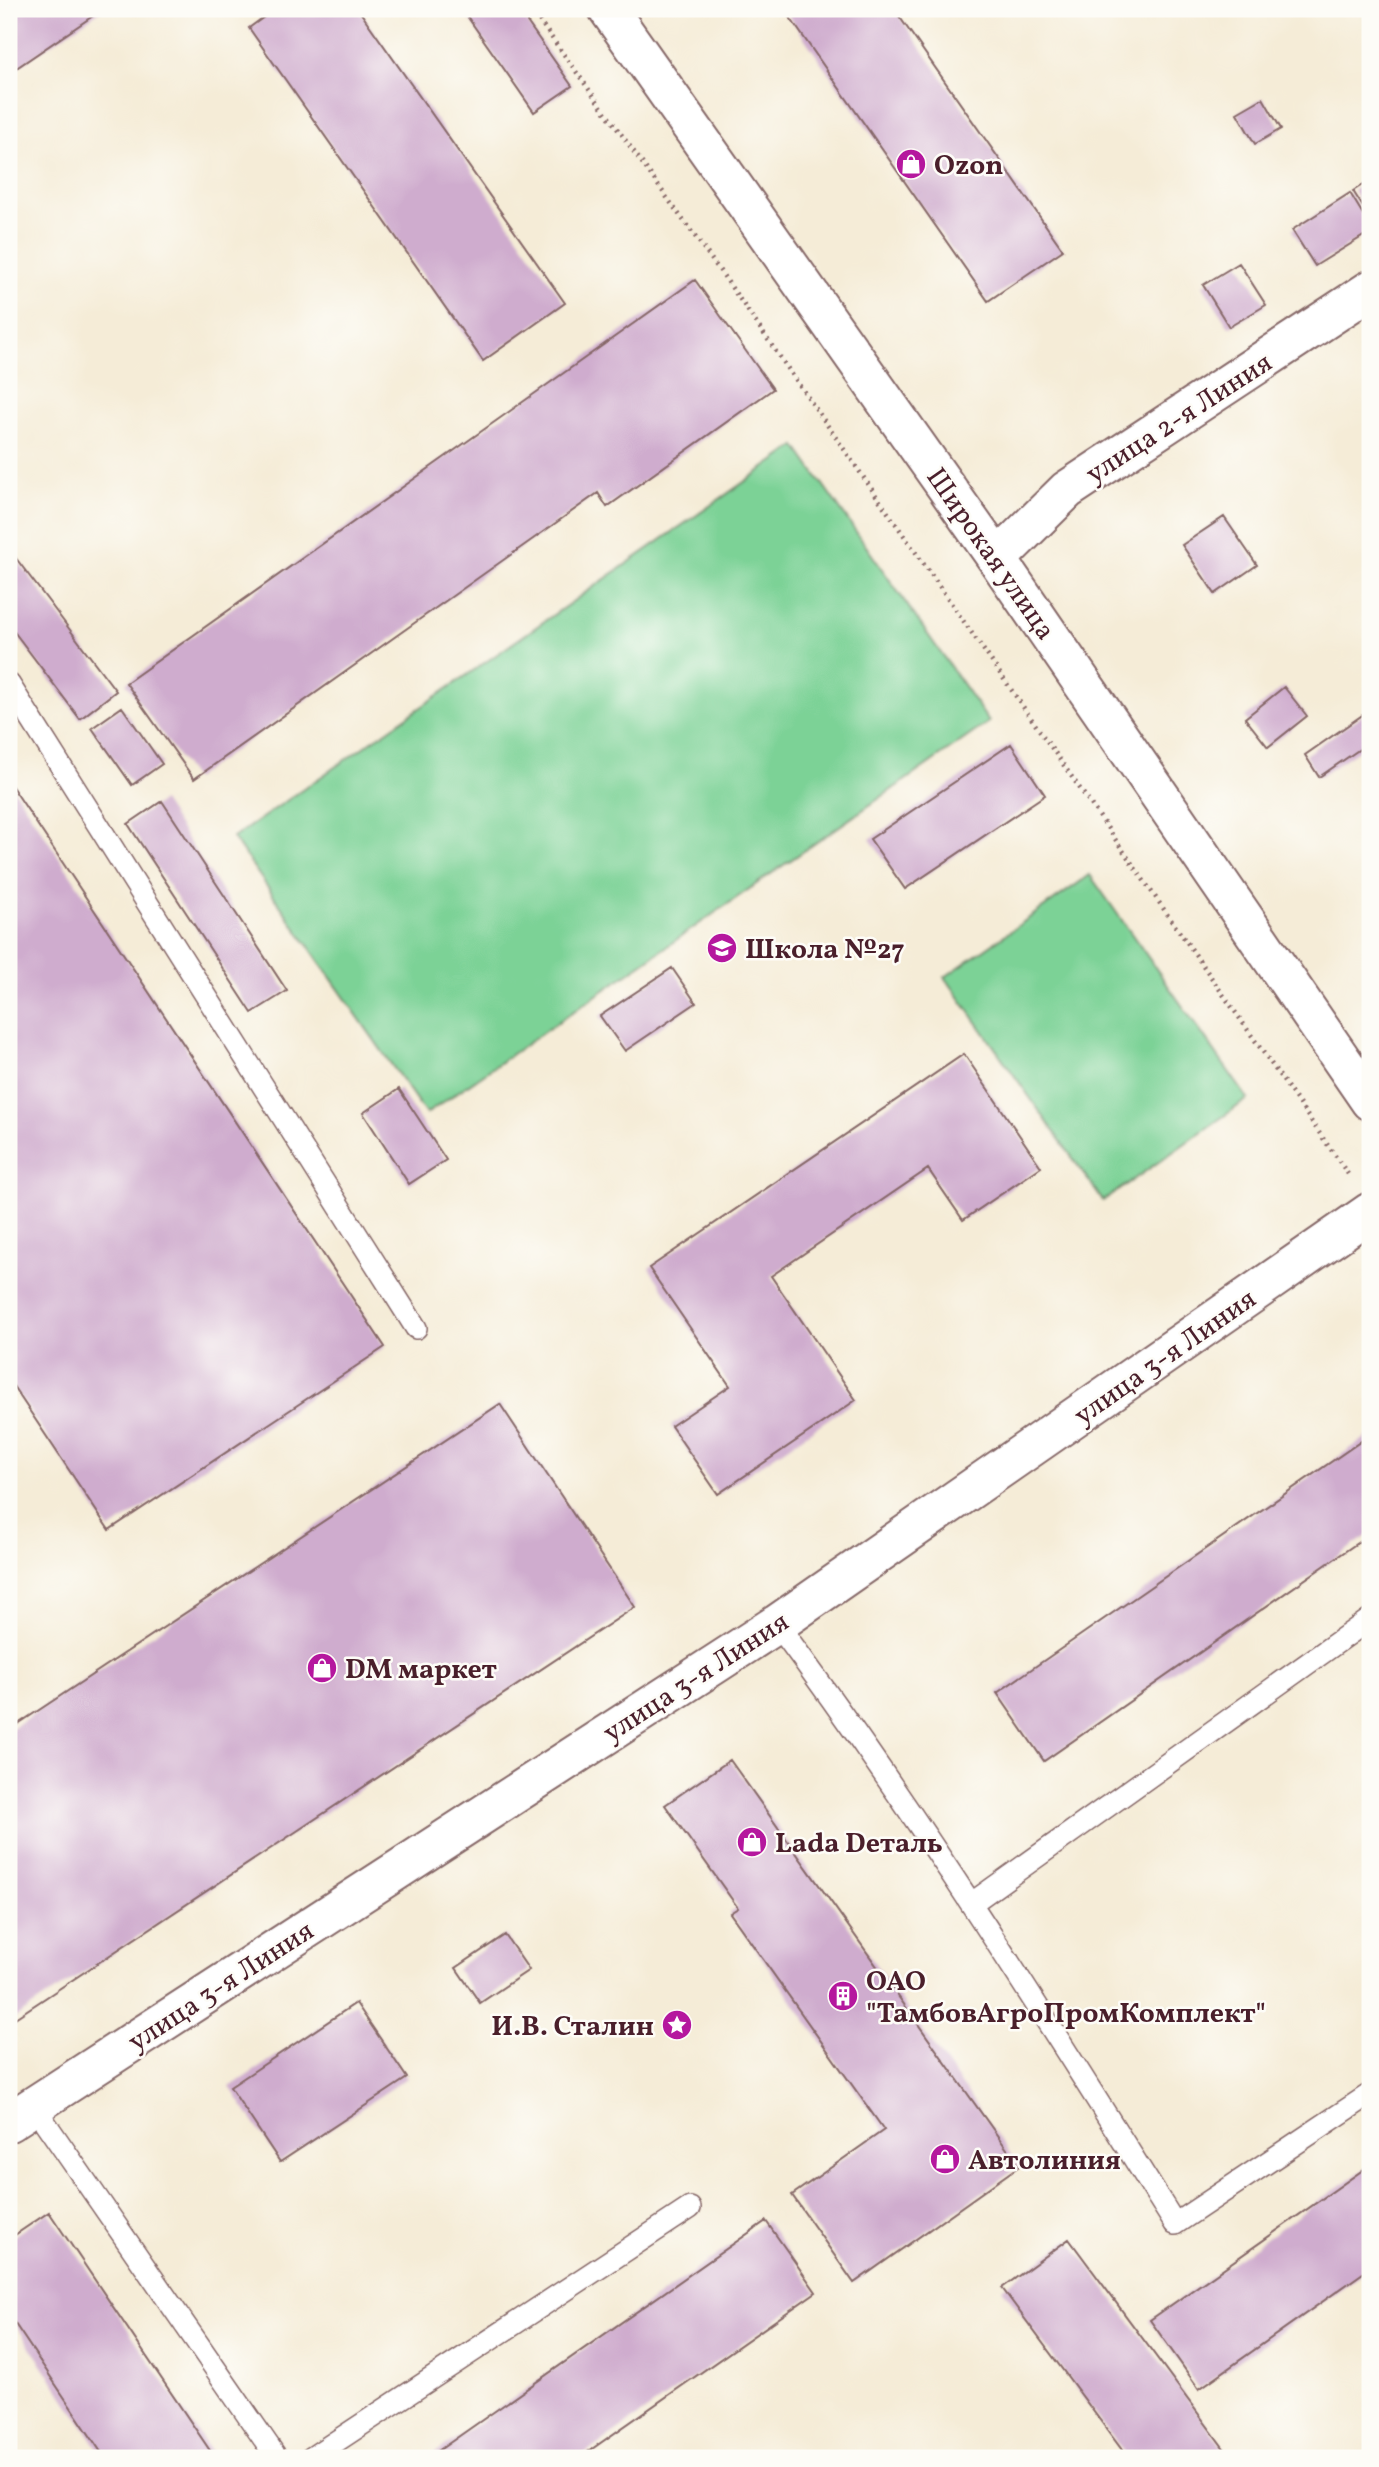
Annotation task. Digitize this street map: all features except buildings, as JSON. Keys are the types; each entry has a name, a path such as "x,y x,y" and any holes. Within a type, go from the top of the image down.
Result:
{"street":[{"name":"Широкая улица","path":"608,9 997,559 1370,1101"},
{"name":"улица 2-я Линия","path":"997,559 1068,490 1370,290"},
{"name":"улица 3-я Линия","path":"21,2114 777,1623 1362,1198"}],"lane":[{"path":"9,684 416,1328"},
{"path":"972,1903 1370,1619"},
{"path":"777,1623 972,1903 1175,2224 1370,2094"},
{"path":"21,2114 277,2458"},
{"path":"311,2458 690,2208"}],"path":[{"path":"531,9 725,278 1362,1198"}],"green space":[{"path":"796,446 989,722 426,1114 233,838"},
{"path":"1090,875 1248,1099 1103,1201 945,977"}],"place":[{"name":"Ozon","path":"911,164"},
{"name":"Школа №27","path":"722,948"},
{"name":"DM маркет","path":"322,1668"},
{"name":"Lada Dеталь","path":"752,1842"},
{"name":"ОАО \"ТамбовАгроПромКомплект\"","path":"843,1996"},
{"name":"И.В. Сталин","path":"677,2025"},
{"name":"Автолиния","path":"945,2159"}]}
